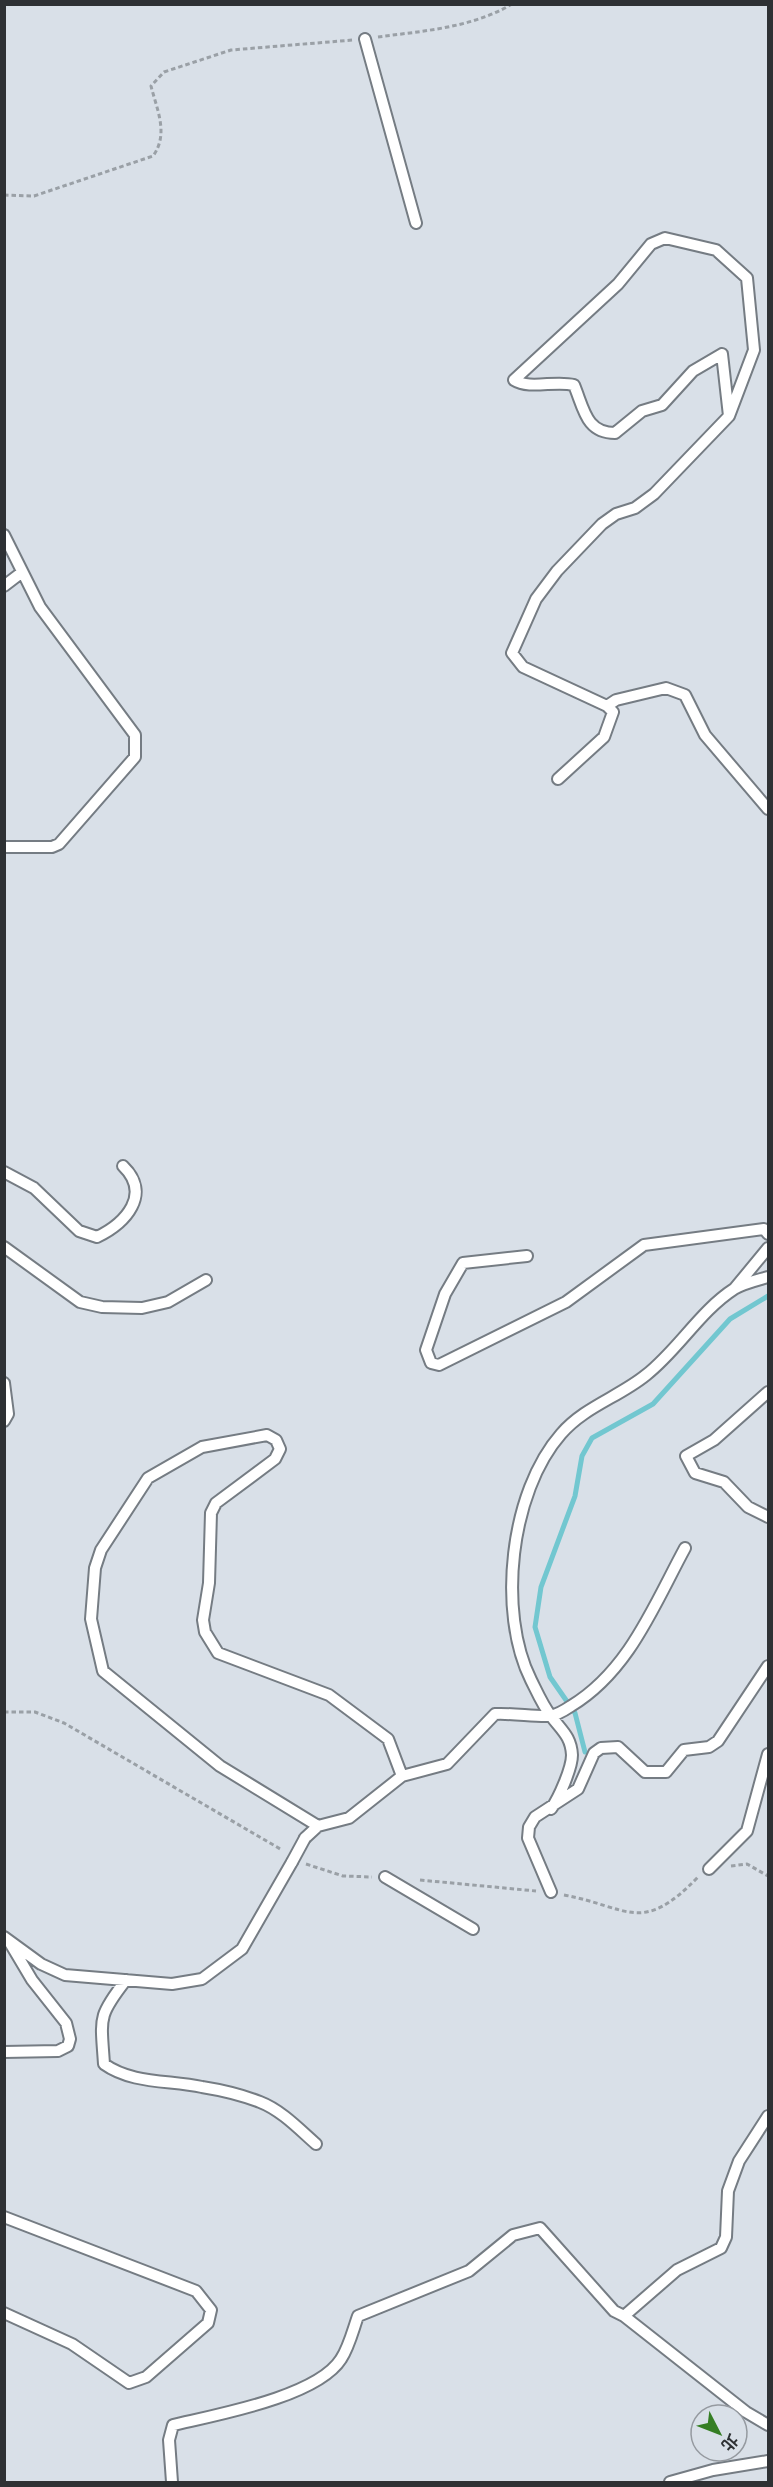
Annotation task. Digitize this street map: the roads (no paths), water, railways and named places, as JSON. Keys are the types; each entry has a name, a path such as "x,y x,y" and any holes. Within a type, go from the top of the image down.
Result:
{"lane":[{"path":"365,39 416,223"},
{"path":"558,779 603,737 613,712 607,706 523,667 512,652 536,599 557,571 602,524 616,514 635,508 654,494 729,416 754,350 747,278 716,250 665,238 651,244 618,284 514,380 521,384 563,383 574,386 593,428 602,433 615,434 642,411 662,405 693,371 722,354 729,416"},
{"path":"4,535 40,607 135,735 135,757 59,844 52,848 4,847"},
{"path":"4,586 21,573"},
{"path":"607,706 616,700 666,688 685,695 705,735 768,809"},
{"path":"4,1172 34,1188 79,1231 97,1237 116,1228 133,1206 135,1186 132,1175 123,1166"},
{"path":"527,1256 463,1263 445,1294 426,1350 431,1364 439,1365 566,1302 644,1245 764,1229 768,1234"},
{"path":"4,1247 80,1302 102,1307 142,1308 168,1302 206,1280"},
{"path":"550,1809 558,1798 572,1756 567,1733 551,1716 530,1677 518,1642 511,1563 517,1524 540,1468 560,1434 587,1411 635,1384 652,1370 706,1314 735,1288 768,1248"},
{"path":"735,1288 768,1277"},
{"path":"4,1383 8,1414 4,1421"},
{"path":"768,1392 714,1440 686,1456 695,1473 724,1482 748,1507 768,1517"},
{"path":"318,1826 220,1766 103,1671 91,1620 95,1568 100,1550 148,1478 202,1447 267,1435 276,1440 280,1449 274,1459 216,1503 211,1513 209,1583 203,1620 205,1632 218,1653 329,1695 388,1739 402,1776"},
{"path":"5,1937 41,1964 65,1975 172,1984 202,1979 242,1949 291,1858 318,1826 349,1818 402,1776 447,1764 495,1714 517,1712 551,1716 585,1698 605,1681 628,1654 686,1548"},
{"path":"551,1892 528,1838 535,1817 578,1789 588,1765 601,1748 618,1747 645,1772 666,1772 684,1750 710,1747 718,1741 768,1666"},
{"path":"709,1869 747,1831 768,1754"},
{"path":"385,1877 473,1929"},
{"path":"4,2052 58,2051 68,2046 70,2039 66,2023 32,1980 5,1937"},
{"path":"126,1980 105,2007 101,2020 105,2064 117,2073 135,2078 203,2087 260,2102 273,2109 316,2144"},
{"path":"624,2316 677,2270 721,2248 726,2237 728,2191 739,2161 768,2116"},
{"path":"4,2217 196,2291 211,2310 208,2324 146,2377 129,2383 72,2344 4,2313"},
{"path":"172,2482 169,2440 173,2425 248,2407 315,2383 341,2360 358,2316 469,2271 513,2235 540,2228 614,2311 624,2316 746,2412 768,2425"},
{"path":"670,2482 713,2470 768,2461"}],"waterway":[{"path":"585,1752 575,1713 550,1677 535,1627 541,1587 575,1496 582,1456 592,1438 653,1404 730,1319 768,1296"}]}
